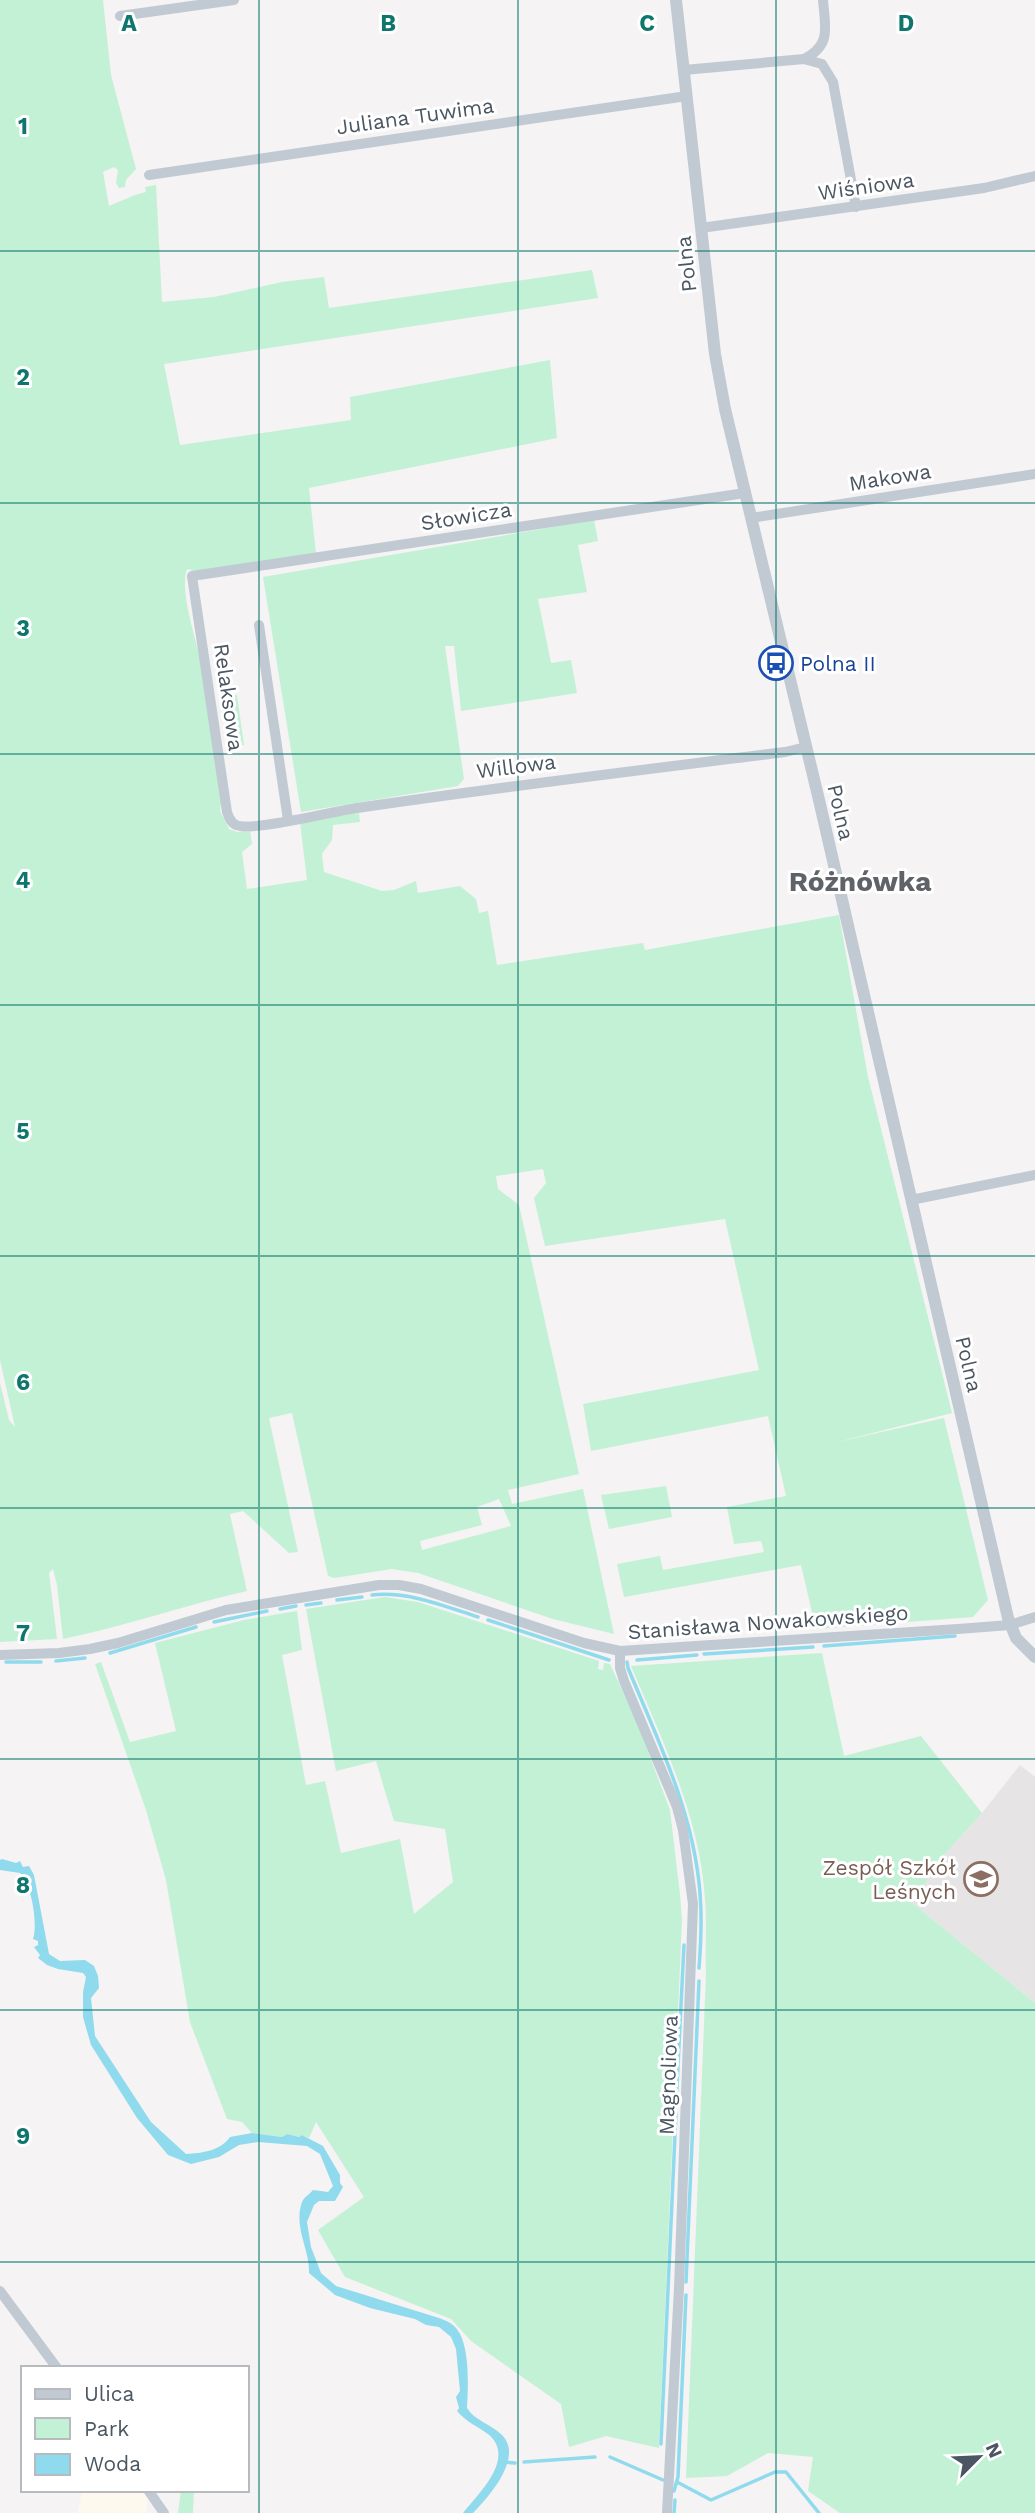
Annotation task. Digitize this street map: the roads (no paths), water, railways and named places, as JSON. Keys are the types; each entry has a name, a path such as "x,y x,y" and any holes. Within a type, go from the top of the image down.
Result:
{"street":[{"path":"120,16 234,0"},
{"name":"Polna","path":"676,0 717,367 1010,1625 1017,1640 1035,1657"},
{"path":"804,59 818,51 823,43 823,0"},
{"path":"684,70 804,59 818,62 832,78 856,207"},
{"name":"Juliana Tuwima","path":"149,175 687,96"},
{"name":"Wiśniowa","path":"701,228 999,186 1035,176"},
{"name":"Makowa","path":"751,518 1035,474"},
{"name":"Słowicza","path":"192,576 745,494"},
{"name":"Relaksowa","path":"192,576 226,805 232,822"},
{"path":"259,625 288,820"},
{"name":"Willowa","path":"232,822 250,827 455,794 785,752 806,747"},
{"path":"911,1200 1035,1175"},
{"name":"Stanisława Nowakowskiego","path":"0,1655 90,1649 118,1643 226,1609 379,1585 421,1589 584,1643 620,1651 1010,1625 1035,1617"},
{"name":"Magnoliowa","path":"620,1651 620,1668 624,1681 677,1807 687,1850 693,1904 679,2288 667,2513"},
{"path":"0,2291 56,2366"},
{"path":"149,2492 164,2513"}],"water":[{"path":"2,1859 16,1863 20,1861 23,1867 29,1866 34,1875 49,1954 60,1961 85,1960 94,1966 99,1988 91,1998 95,2036 151,2122 186,2154 210,2150 230,2137 252,2133 282,2137 287,2134 299,2137 302,2135 323,2146 340,2175 343,2187 335,2201 319,2201 314,2205 307,2222 311,2247 321,2273 336,2286 447,2321 459,2333 466,2353 467,2408 502,2435 508,2444 509,2454 502,2476 473,2513 463,2513 492,2475 498,2454 496,2444 488,2434 457,2411 459,2408 456,2397 460,2391 456,2349 451,2337 439,2327 370,2308 335,2295 309,2273 299,2221 302,2202 313,2190 328,2192 333,2186 320,2154 307,2146 258,2142 239,2145 219,2157 191,2164 168,2155 137,2118 91,2045 83,2017 86,1977 83,1973 47,1965 38,1958 40,1955 34,1947 38,1945 38,1941 33,1939 34,1915 28,1886 20,1873 0,1870"}],"waterway":[{"path":"372,1595 412,1597 478,1617"},
{"path":"337,1600 362,1597"},
{"path":"306,1605 321,1603"},
{"path":"280,1609 296,1606"},
{"path":"214,1622 267,1611"},
{"path":"488,1620 609,1660"},
{"path":"110,1653 196,1627"},
{"path":"824,1646 955,1636"},
{"path":"704,1654 813,1647"},
{"path":"637,1660 697,1655"},
{"path":"56,1661 85,1658"},
{"path":"6,1662 41,1662"},
{"path":"627,1662 673,1778 690,1835 701,1902 699,1968"},
{"path":"676,2106 684,1945"},
{"path":"686,2282 699,1981"},
{"path":"661,2444 676,2113"},
{"path":"674,2491 678,2477 686,2295"},
{"path":"524,2462 595,2457"},
{"path":"610,2457 663,2480"},
{"path":"503,2462 515,2463"},
{"path":"677,2482 711,2500 775,2472 786,2472 819,2513"},
{"path":"674,2513 675,2500"}],"place":[{"name":"Polna II","path":"776,663"},
{"name":"Zespół Szkół Leśnych","path":"981,1879"}],"district":[{"name":"Różnówka","path":"860,881"}]}
